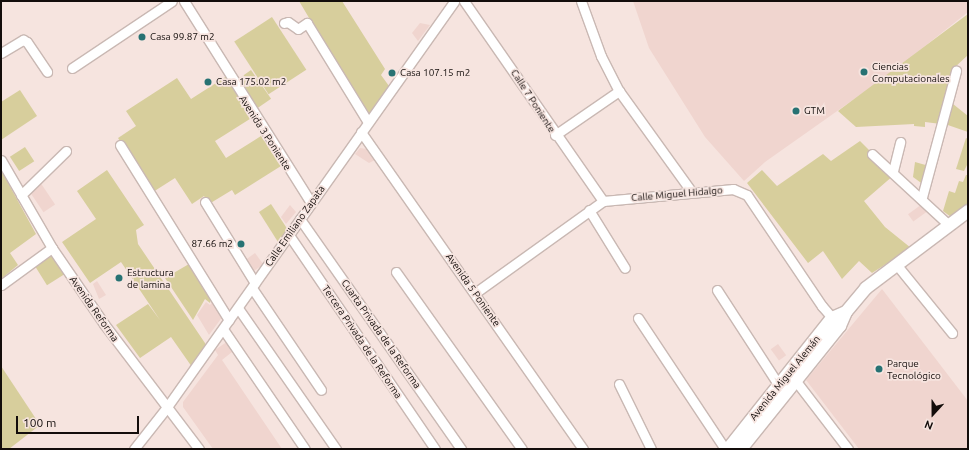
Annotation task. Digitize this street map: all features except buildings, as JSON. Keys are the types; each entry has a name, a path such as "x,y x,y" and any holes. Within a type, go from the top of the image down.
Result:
{"main road":[{"name":"Avenida Miguel Alemán","path":"741,449 792,375 866,288 968,211"},
{"name":"Avenida Miguel Alemán","path":"728,449 778,384 792,375"}],"street":[{"path":"72,68 172,1"},
{"name":"Avenida 3 Poniente","path":"184,1 311,203"},
{"name":"Calle Emiliano Zapata","path":"134,449 167,407 254,286 454,1"},
{"name":"Calle 7 Poniente","path":"464,1 555,135 603,201"},
{"path":"581,1 601,56 619,91 691,191"},
{"path":"284,23 288,22 298,29 307,23 368,122"},
{"path":"1,53 23,40 27,42 47,72"},
{"path":"922,197 956,71"},
{"path":"555,135 619,91"},
{"name":"Avenida 5 Poniente","path":"361,132 583,449"},
{"path":"893,171 900,142"},
{"path":"120,144 229,320"},
{"path":"21,195 66,151"},
{"path":"872,154 922,197 949,225"},
{"name":"Avenida Reforma","path":"1,160 52,248 104,324 199,449"},
{"name":"Calle Miguel Hidalgo","path":"475,293 603,201 691,191 733,189 747,195 836,322"},
{"path":"205,202 254,286 321,390"},
{"path":"589,210 625,268"},
{"name":"Cuarta Privada de la Reforma","path":"300,219 461,449"},
{"name":"Tercera Privada de la Reforma","path":"289,235 436,449"},
{"path":"1,285 52,248"},
{"path":"896,264 952,333"},
{"path":"396,272 522,449"},
{"path":"717,290 778,384"},
{"path":"238,308 336,449"},
{"path":"638,318 725,449"},
{"path":"223,328 305,449"},
{"path":"792,375 848,449"},
{"path":"619,384 651,449"}],"shaded area":[{"path":"299,1 342,1 385,69 381,75 389,86 368,117"},
{"path":"633,1 968,1 968,12 891,73 765,162 744,181 705,137 649,48"},
{"path":"968,14 968,55 954,68 941,124 925,122 925,127 914,126 914,124 856,127 838,111"},
{"path":"272,17 306,70 269,94 234,42"},
{"path":"420,23 430,25 418,41 412,33"},
{"path":"251,70 271,99 256,110 235,81"},
{"path":"227,76 253,117 215,141 226,158 261,136 281,166 235,195 232,190 209,204 204,196 192,204 175,178 153,192 118,138 136,126 126,111 177,78 191,99"},
{"path":"20,90 37,116 1,140 1,102"},
{"path":"948,100 968,116 968,132 942,123"},
{"path":"966,138 968,139 968,163 964,171 956,169"},
{"path":"860,141 894,175 864,201 885,227 911,248 872,273 859,261 842,279 823,251 808,263 747,183 762,170 777,186 823,154 831,161"},
{"path":"25,147 34,161 19,171 10,157"},
{"path":"360,148 367,149 375,160 369,163 355,154"},
{"path":"915,162 929,166 924,185 913,177"},
{"path":"1,170 36,234 10,253 18,265 1,279"},
{"path":"107,170 144,225 136,230 138,244 207,346 192,367 171,337 140,358 116,325 148,304 160,320 121,262 90,283 62,242 96,219 77,191"},
{"path":"966,175 968,175 968,205 951,217 943,211 949,191 955,193 959,181 963,182"},
{"path":"40,182 55,204 43,212 28,190"},
{"path":"925,202 930,209 913,222 908,214"},
{"path":"271,204 288,230 278,242 259,212"},
{"path":"290,205 296,212 286,224 281,217"},
{"path":"51,252 65,274 47,285 33,263"},
{"path":"255,253 263,264 254,271 246,259"},
{"path":"189,264 211,299 210,303 205,299 193,320 165,278"},
{"path":"97,281 106,295 99,299 93,284"},
{"name":"Parque Tecnológico","path":"882,289 968,401 968,449 859,449 806,380"},
{"path":"213,301 223,316 209,335 197,315 206,302 210,305"},
{"path":"228,341 232,352 222,360 282,449 213,449 183,407 183,402 218,355 215,350"},
{"path":"778,344 786,355 779,361 771,349"},
{"path":"1,366 40,425 9,449 1,449"}],"place":[{"name":"Casa 99.87 m2","path":"142,37"},
{"name":"Ciencias Computacionales","path":"864,72"},
{"name":"Casa 107.15 m2","path":"392,73"},
{"name":"Casa 175.02 m2","path":"208,82"},
{"name":"GTM","path":"796,111"},
{"name":"87.66 m2","path":"241,244"},
{"name":"Estructura de lamina","path":"119,278"},
{"name":"Parque Tecnológico","path":"879,369"}]}
